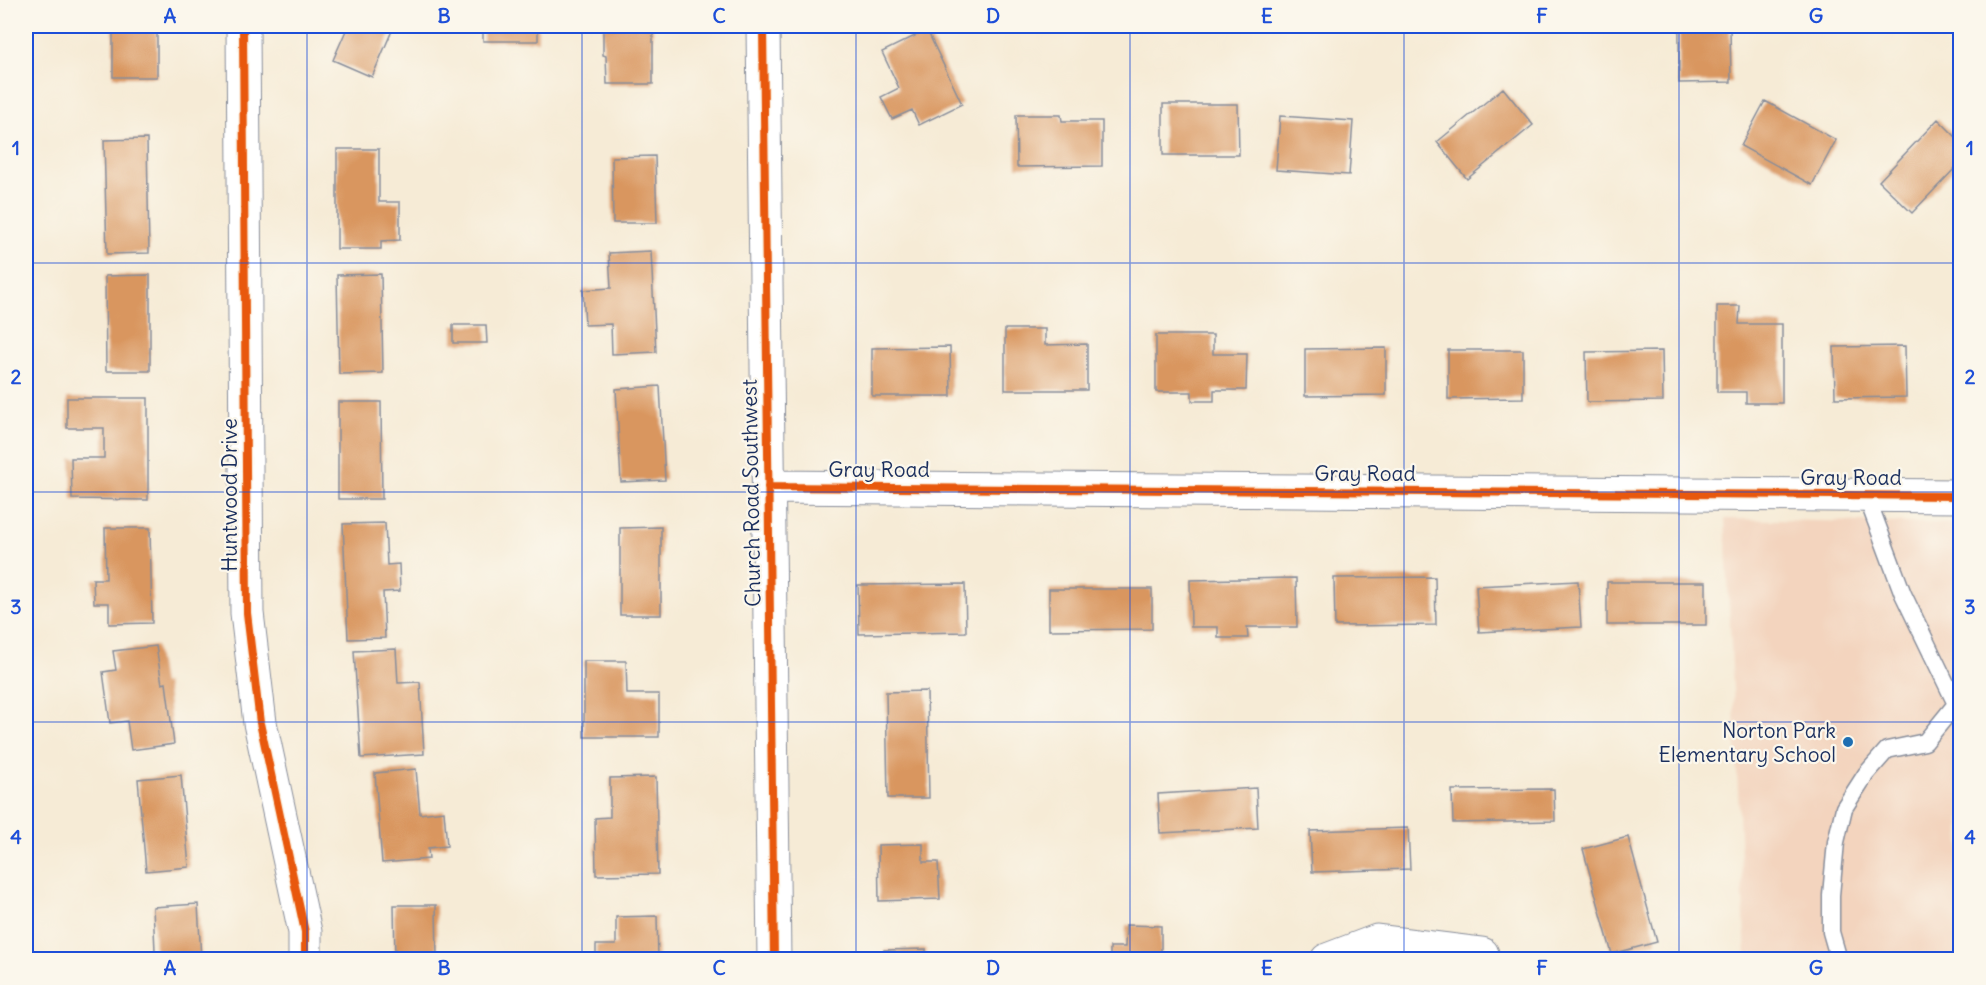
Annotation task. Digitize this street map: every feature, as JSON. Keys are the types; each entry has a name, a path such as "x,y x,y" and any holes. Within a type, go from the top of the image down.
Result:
{"street":[{"name":"Huntwood Drive","path":"243,26 248,613 260,723 305,932 305,960"},
{"name":"Church Road Southwest","path":"763,26 774,960"},
{"name":"Gray Road","path":"768,487 1960,496"},
{"path":"1327,960 1377,941 1482,954"}],"lane":[{"path":"1839,960 1831,932 1831,895 1836,842 1844,808 1866,774 1887,750 1925,742 1956,704 1903,594 1866,495"}],"shaded area":[{"name":"Norton Park Elementary School","path":"1725,519 1960,524 1960,959 1746,959"}],"building":[{"path":"113,26 157,26 157,77 113,77"},
{"path":"348,26 394,26 372,77 333,60"},
{"path":"483,26 538,26 538,41 483,41"},
{"path":"603,26 653,26 653,84 607,84 606,56 603,55"},
{"path":"1679,26 1730,26 1731,82 1679,83"},
{"path":"927,30 962,104 919,125 912,110 892,119 881,97 899,88 882,52"},
{"path":"1503,88 1533,125 1467,179 1437,142"},
{"path":"1765,101 1836,140 1812,185 1741,146"},
{"path":"1163,104 1238,104 1239,155 1163,155"},
{"path":"1016,115 1061,115 1062,121 1102,121 1102,166 1017,167"},
{"path":"1280,116 1353,121 1349,175 1276,170"},
{"path":"1938,119 1960,141 1960,163 1912,213 1879,181"},
{"path":"147,139 149,253 107,254 104,140"},
{"path":"337,149 379,149 379,202 400,202 400,240 381,241 381,249 337,249"},
{"path":"655,156 657,223 613,223 612,157"},
{"path":"651,251 656,352 612,354 611,324 585,325 583,290 611,288 609,253"},
{"path":"381,274 383,373 339,374 337,275"},
{"path":"150,275 150,371 106,371 105,276"},
{"path":"1717,306 1740,306 1739,324 1782,324 1782,403 1746,403 1746,392 1717,392"},
{"path":"453,325 486,325 487,343 453,343"},
{"path":"1005,329 1045,329 1045,345 1087,344 1087,390 1005,390"},
{"path":"1156,335 1213,335 1213,354 1247,354 1246,390 1214,390 1214,401 1192,401 1192,392 1156,392"},
{"path":"1905,346 1906,397 1835,398 1834,347"},
{"path":"950,347 951,396 872,396 872,348"},
{"path":"1386,348 1386,395 1305,396 1305,349"},
{"path":"1448,350 1523,350 1523,398 1448,399"},
{"path":"1662,351 1663,401 1587,402 1586,352"},
{"path":"660,386 665,480 621,482 616,389"},
{"path":"67,398 148,398 148,500 72,499 71,458 104,458 104,428 67,428"},
{"path":"338,402 381,402 382,499 338,499"},
{"path":"385,523 387,565 399,564 400,591 383,592 385,638 348,639 343,524"},
{"path":"661,527 661,615 620,615 620,528"},
{"path":"105,528 150,528 152,623 109,624 109,603 94,603 93,579 106,579"},
{"path":"1435,577 1436,625 1335,626 1334,578"},
{"path":"1296,578 1297,627 1247,627 1248,638 1218,638 1218,627 1191,627 1190,580"},
{"path":"1578,581 1581,627 1479,632 1476,586"},
{"path":"1607,582 1706,582 1706,625 1607,625"},
{"path":"965,584 966,632 859,634 858,585"},
{"path":"1049,589 1152,589 1152,629 1049,630"},
{"path":"156,646 162,684 166,683 174,744 131,750 127,721 110,723 103,672 116,670 113,651"},
{"path":"396,649 398,683 420,682 424,754 361,758 354,651"},
{"path":"584,661 626,661 627,694 659,694 659,737 584,737"},
{"path":"927,691 929,798 888,798 886,692"},
{"path":"416,769 420,814 444,811 447,846 428,848 429,859 382,863 375,773"},
{"path":"181,775 189,867 146,871 138,779"},
{"path":"656,777 658,874 596,875 595,818 610,817 610,778"},
{"path":"1256,788 1258,828 1160,833 1158,794"},
{"path":"1554,789 1555,821 1453,823 1452,790"},
{"path":"1408,828 1410,869 1312,872 1310,831"},
{"path":"1628,837 1657,942 1612,954 1583,849"},
{"path":"923,844 923,862 938,862 940,899 879,901 878,845"},
{"path":"198,904 201,960 137,960 136,952 155,951 153,907"},
{"path":"394,905 436,905 437,960 395,960"},
{"path":"657,916 658,960 596,960 596,945 616,945 616,917"},
{"path":"1126,925 1161,926 1161,960 1110,960 1110,947 1125,947"},
{"path":"926,949 926,960 885,960 884,950"}],"cycle path":[{"path":"243,26 247,613 260,723 305,932 305,960"},
{"path":"763,26 774,960"},
{"path":"768,487 1960,496"}],"place":[{"name":"Norton Park Elementary School","path":"1848,742"}]}
